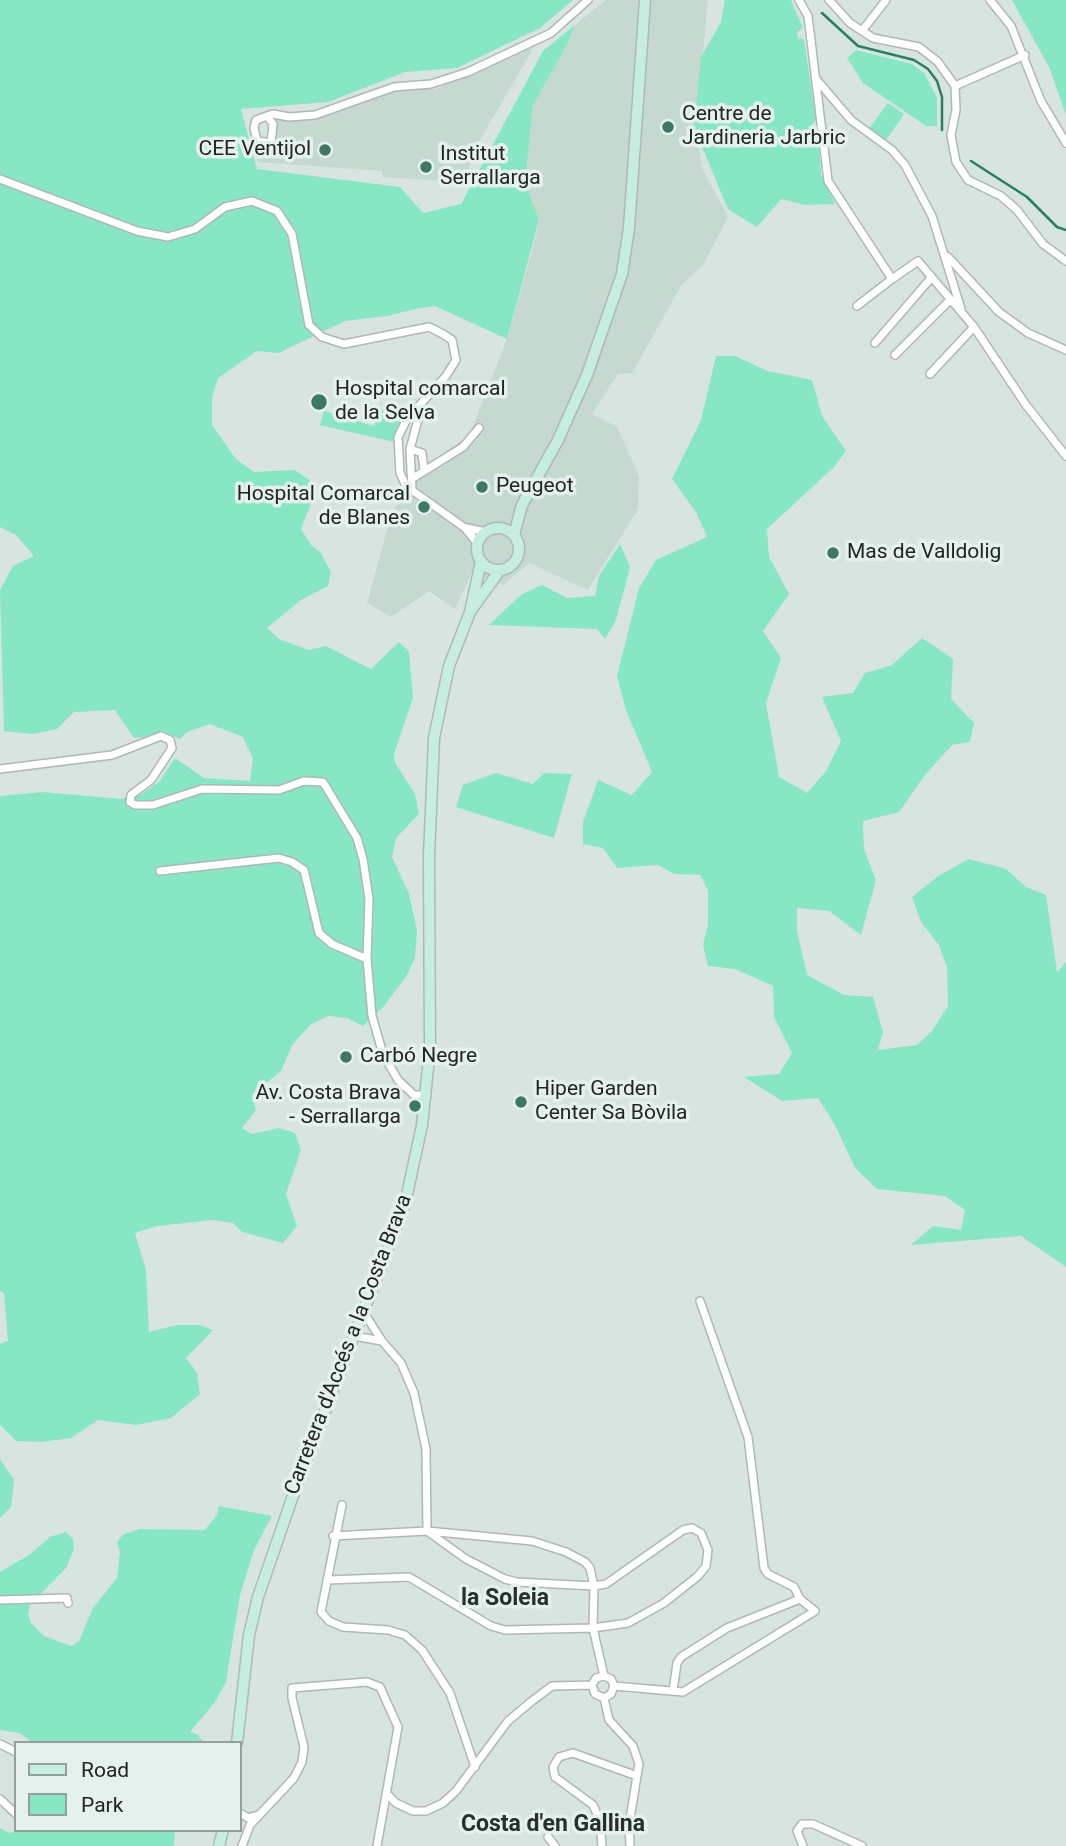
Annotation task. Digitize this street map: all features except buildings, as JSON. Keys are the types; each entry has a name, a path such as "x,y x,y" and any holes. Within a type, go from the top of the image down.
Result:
{"main road":[{"path":"522,505 499,528 486,532 478,544 481,561 488,567 499,570 510,566 517,558 519,547 514,535 522,505 558,440 587,375 622,274 629,228 645,0"},
{"path":"499,528 514,535"},
{"name":"Carretera d'Accés a la Costa Brava","path":"237,1741 249,1634 258,1597 292,1497 405,1204 426,1095 430,1049 430,795 434,738 449,666 470,612 481,561"},
{"name":"Carretera d'Accés a la Costa Brava","path":"470,612 499,570"}],"street":[{"path":"799,0 808,16 828,180 891,279"},
{"path":"829,0 850,23 873,38 919,47 938,62 955,86 956,110 951,135 956,162 968,180 1001,196 1017,209 1043,244 1066,261"},
{"path":"862,31 886,0"},
{"path":"990,0 1011,26 1041,101 1066,143"},
{"path":"267,116 315,115 394,86 431,84 468,72 551,33 588,1"},
{"path":"955,86 1024,55"},
{"path":"817,79 850,120 892,150 905,165 932,216 962,313"},
{"path":"0,178 137,231 168,237 195,229 225,207 252,201 277,211 292,234 309,325 322,337 344,344 429,327 452,340 456,360 407,419 398,437 400,474 412,490 466,527 478,544"},
{"path":"943,247 951,263 999,312 1028,333 1066,350"},
{"path":"857,306 918,261 974,327 1026,405 1066,456"},
{"path":"875,344 931,278"},
{"path":"895,355 950,300"},
{"path":"930,374 974,327"},
{"path":"412,490 410,449 423,403"},
{"path":"412,478 463,447 479,428"},
{"path":"410,449 422,453 424,470"},
{"path":"400,474 412,478"},
{"path":"466,527 486,532"},
{"path":"0,769 112,755 161,736 170,740 173,748 151,780 131,795 130,802 135,805 153,805 202,789 279,790 304,781 323,782 357,838 363,859 369,899 367,959 372,1016 383,1055 398,1080 414,1095 426,1095"},
{"path":"160,872 279,858 292,862 304,870 319,933 332,944 367,959"},
{"path":"614,1686 683,1692 815,1611 800,1599 794,1587 768,1574 764,1568 748,1437 700,1301"},
{"path":"363,1311 382,1341 401,1363 414,1393 426,1449 427,1531"},
{"path":"354,1336 382,1341"},
{"path":"342,1505 321,1612 329,1621 343,1627 388,1630 405,1635 422,1650 450,1693 475,1767"},
{"path":"327,1580 409,1577 491,1626 505,1630 593,1628 628,1623 664,1603 698,1576 706,1566 708,1550 701,1533 692,1528 682,1530 606,1584 594,1586 505,1579 466,1559 427,1531"},
{"path":"334,1536 427,1531 532,1541 566,1552 585,1562 594,1586 593,1628 604,1676"},
{"path":"0,1600 67,1598 68,1602"},
{"path":"673,1691 681,1657 727,1628 800,1599"},
{"path":"604,1676 611,1679 614,1686 611,1694 604,1698 594,1694 592,1685 596,1678 604,1676"},
{"path":"242,1846 258,1815 294,1778 302,1762 304,1747 292,1699 292,1688 367,1682 380,1687 398,1727 377,1846"},
{"path":"388,1795 396,1803 413,1811 426,1811 456,1791 508,1721 552,1686 592,1685"},
{"path":"604,1698 609,1720 633,1746 639,1764 629,1825 629,1846"},
{"path":"602,1846 600,1821 593,1805 555,1777 553,1767 559,1757 573,1753 637,1776"},
{"path":"0,1799 14,1812"},
{"path":"242,1814 248,1818 258,1815"},
{"path":"803,1846 797,1831 802,1824 813,1824 862,1846"},
{"path":"548,1837 555,1846"}],"shaded area":[{"path":"606,0 708,0 696,125 702,168 728,217 703,265 681,286 632,373 618,374 592,414 617,427 639,476 638,509 588,590 529,563 503,585 472,572 455,609 429,591 391,617 367,603 391,515 405,492 441,455 470,434 507,339 536,237 539,220 528,189 527,164 533,105 568,43 575,25"},
{"path":"534,47 477,145 464,182 382,177 382,171 258,162 255,142 275,143 275,117 316,118 395,89 436,89"}],"green space":[{"path":"0,0 573,0 540,28 457,68 405,72 328,102 241,109 257,169 400,187 423,213 461,204 543,51 575,25 568,43 533,105 527,164 528,189 539,220 507,339 435,306 345,321 279,353 257,351 218,378 212,397 212,425 236,459 254,472 295,470 309,480 316,490 301,529 312,546 321,553 331,572 328,586 301,600 267,628 279,639 309,650 326,646 371,669 399,642 409,652 413,698 394,754 395,763 415,794 419,814 396,838 392,857 409,894 417,930 415,958 407,975 384,1006 363,1026 347,1018 329,1016 311,1024 292,1045 281,1071 252,1095 256,1110 242,1128 252,1134 279,1128 295,1133 301,1150 286,1194 297,1226 283,1243 242,1232 233,1223 213,1220 157,1226 135,1233 146,1270 149,1332 177,1325 199,1325 213,1330 186,1358 197,1373 200,1394 171,1418 136,1425 98,1420 71,1438 41,1442 16,1441 0,1425 0,1344 8,1341 4,1293 0,1291 0,796 43,792 121,799 142,794 159,782 175,758 204,778 250,781 253,759 243,737 210,724 187,732 180,739 168,734 134,738 115,710 74,712 57,729 32,734 4,731 0,590 13,566 34,556 16,535 0,527"},
{"path":"725,0 791,0 803,28 797,32 798,38 804,39 816,120 812,124 813,135 818,137 821,174 835,204 805,205 781,199 757,227 728,209 694,128 701,57 721,22"},
{"path":"1012,0 1066,0 1066,115 1050,69"},
{"path":"856,50 912,64 925,74 937,98 937,126 926,126 863,83 847,58"},
{"path":"888,103 904,114 884,143 867,131"},
{"path":"716,356 735,356 768,371 812,380 822,416 846,451 834,467 767,529 769,557 789,594 763,631 781,658 766,703 779,777 807,793 826,771 841,741 822,697 853,693 865,673 892,665 922,638 953,659 951,699 974,723 970,742 952,745 925,775 899,812 863,821 864,849 876,880 861,935 829,911 797,908 797,931 807,975 844,995 873,997 883,1032 878,1050 917,1045 932,1031 948,1006 947,967 939,945 921,922 912,897 938,876 969,859 1006,869 1026,887 1046,895 1057,972 1066,962 1066,1267 1021,1236 911,1245 933,1226 961,1230 965,1210 945,1196 877,1189 855,1168 835,1125 818,1098 782,1101 744,1077 779,1074 792,1053 774,1017 773,986 735,969 708,966 703,945 708,925 708,891 700,875 674,874 658,865 617,868 603,848 583,844 583,822 598,780 632,795 652,772 626,710 617,676 639,588 656,560 707,537 696,512 672,479 701,420"},
{"path":"378,408 406,417 394,442 320,425 324,411 374,426"},
{"path":"620,544 630,567 616,620 605,639 597,629 489,625 522,594 542,585 567,598 595,596 599,576"},
{"path":"496,773 533,784 544,773 572,774 554,838 456,807 463,785"},
{"path":"0,1459 14,1480 11,1507 0,1518"},
{"path":"219,1506 272,1516 254,1550 240,1595 226,1682 215,1702 190,1732 197,1734 202,1741 30,1741 20,1733 0,1730 0,1572 29,1555 50,1537 66,1532 73,1539 74,1549 66,1568 30,1605 28,1614 31,1623 44,1636 71,1646 79,1641 93,1608 117,1578 120,1552 117,1543 122,1535 139,1529 205,1530 217,1515"},
{"path":"0,1828 10,1833 175,1832 174,1846 0,1846"}],"waterway":[{"path":"822,13 858,46 914,60 928,69 937,81 942,97 942,130"},
{"path":"971,161 1027,197 1057,227 1066,230"}],"place":[{"name":"Centre de Jardineria Jarbric","path":"668,127"},
{"name":"CEE Ventijol","path":"325,150"},
{"name":"Institut Serrallarga","path":"426,167"},
{"name":"Hospital comarcal de la Selva","path":"319,402"},
{"name":"Peugeot","path":"482,487"},
{"name":"Hospital Comarcal de Blanes","path":"424,507"},
{"name":"Mas de Valldolig","path":"833,553"},
{"name":"Carbó Negre","path":"346,1057"},
{"name":"Hiper Garden Center Sa Bòvila","path":"521,1102"},
{"name":"Av. Costa Brava - Serrallarga","path":"415,1106"}],"district":[{"name":"la Soleia","path":"505,1599"},
{"name":"Costa d'en Gallina","path":"553,1825"}]}
